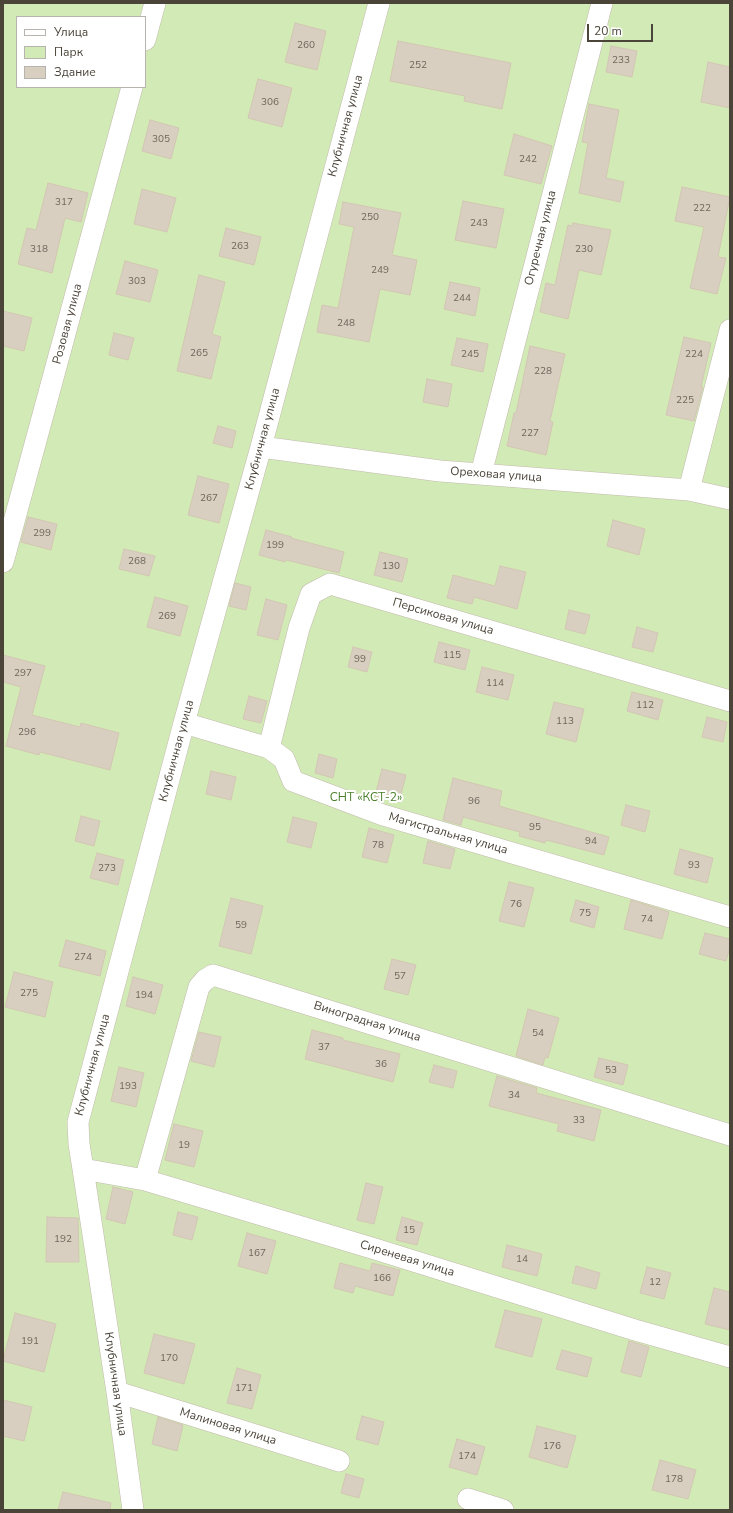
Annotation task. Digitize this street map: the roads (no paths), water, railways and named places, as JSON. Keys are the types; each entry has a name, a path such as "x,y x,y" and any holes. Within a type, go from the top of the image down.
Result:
{"street":[{"path":"146,36 155,3"},
{"name":"Клубничная улица","path":"133,1510 117,1392 79,1144 78,1122 184,722 261,447 379,3"},
{"name":"Огуречная улица","path":"481,474 602,3"},
{"name":"Розовая улица","path":"3,562 132,88"},
{"path":"690,490 730,330"},
{"name":"Ореховая улица","path":"261,447 440,471 690,490 730,499"},
{"name":"Персиковая улица","path":"269,748 299,628 311,594 330,584 730,701"},
{"name":"Магистральная улица","path":"184,722 269,748 284,759 293,781 383,814 730,917"},
{"name":"Виноградная улица","path":"145,1180 199,988 205,980 213,975 730,1135"},
{"name":"Сиреневая улица","path":"83,1170 145,1180 375,1249 635,1330 730,1357"},
{"name":"Малиновая улица","path":"117,1392 339,1462"},
{"path":"468,1500 503,1510"}],"park label":[{"name":"СНТ «КСТ-2»","path":"366,798"}]}
